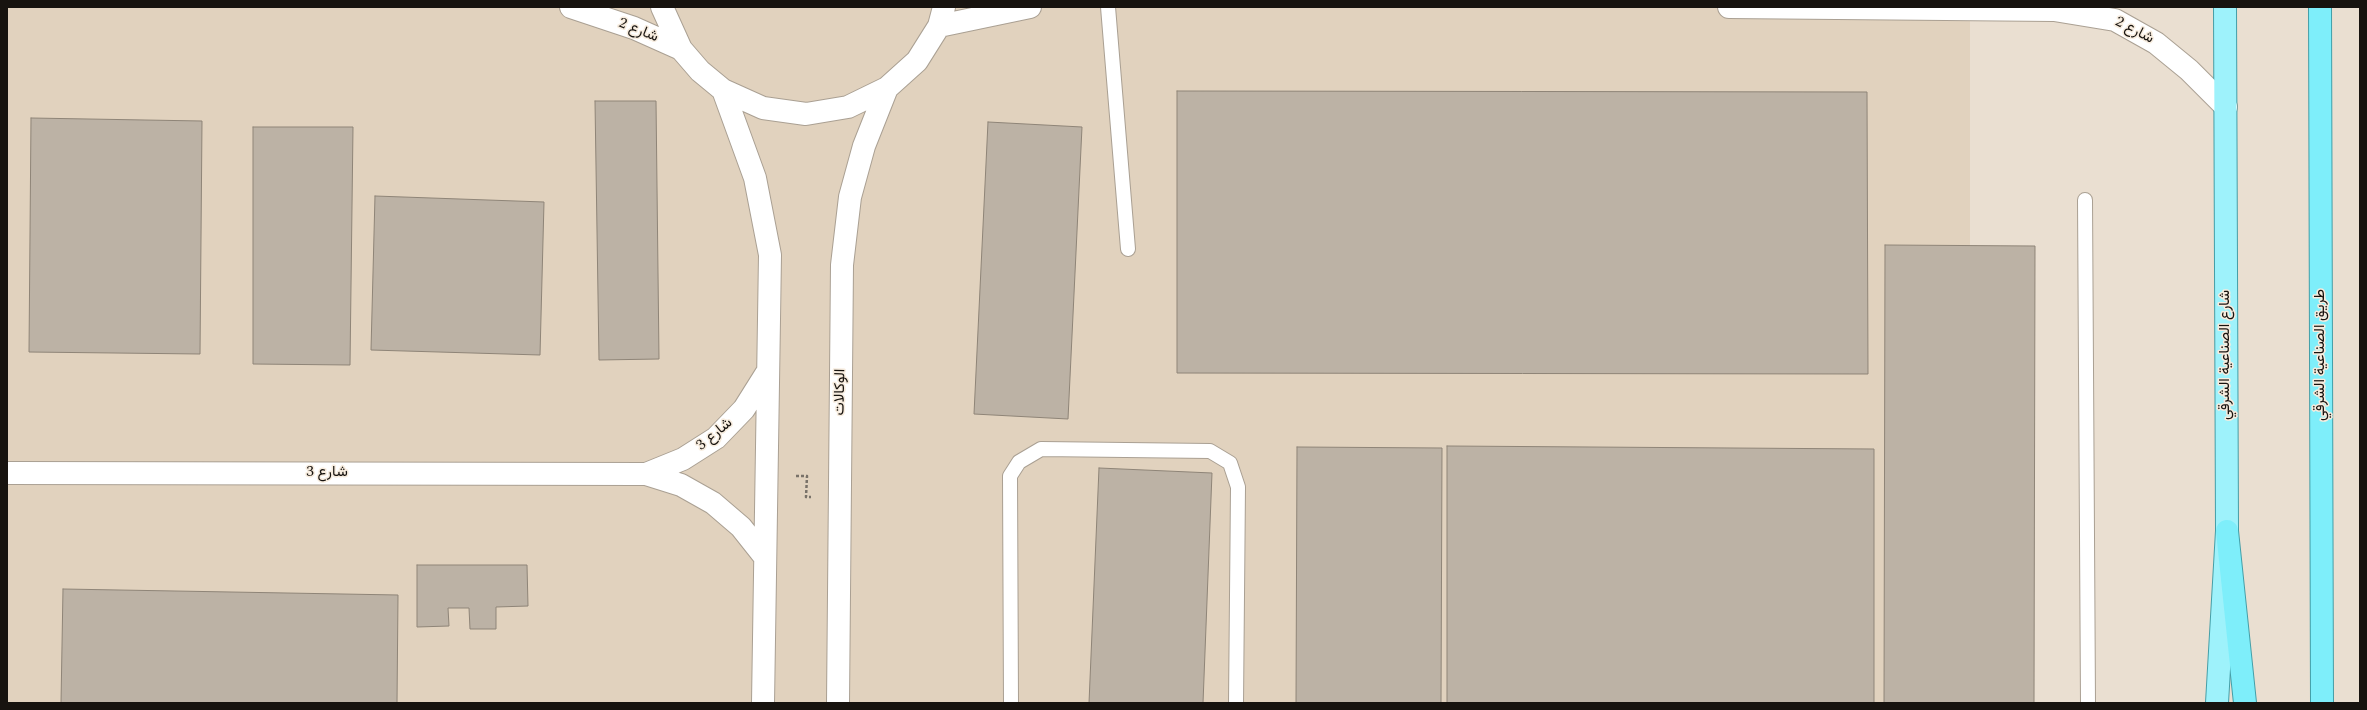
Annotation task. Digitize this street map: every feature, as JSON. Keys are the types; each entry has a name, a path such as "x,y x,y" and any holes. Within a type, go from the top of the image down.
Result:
{"highway":[{"name":"طريق الصناعية الشرقي","path":"2320,7 2322,703"},
{"path":"2227,531 2245,703"}],"main road":[{"name":"شارع الصناعية الشرقي","path":"2217,703 2227,531 2225,7"}],"street":[{"name":"شارع 2","path":"571,7 634,28 681,49"},
{"path":"662,7 681,49 700,71 723,90 763,108 806,114 848,107 887,88 917,61 941,16 1030,7"},
{"name":"شارع 2","path":"1729,7 2054,10 2115,20 2156,43 2189,70 2226,107"},
{"name":"الوكالات","path":"838,703 842,265 852,190 864,146 887,88"},
{"path":"723,90 755,178 770,255 766,374 763,703"},
{"name":"شارع 3","path":"646,474 683,459 716,438 744,410 766,374"},
{"name":"شارع 3","path":"7,473 646,474 681,485 713,503 741,527 764,556"}],"lane":[{"path":"1108,7 1128,249"},
{"path":"2085,200 2088,703"},
{"path":"1011,703 1010,476 1019,462 1041,449 1049,449 1210,451 1230,463 1238,487 1236,703"}],"path":[{"path":"765,474 807,476 806,497 840,499"}],"shaded area":[{"path":"7,7 1970,7 1970,703 7,703"}],"building":[{"path":"1177,91 1867,92 1868,374 1177,373"},
{"path":"595,101 656,101 659,359 599,360"},
{"path":"31,118 202,121 200,354 29,352"},
{"path":"988,122 1082,127 1068,419 974,414"},
{"path":"253,127 353,127 350,365 253,364"},
{"path":"375,196 544,202 540,355 371,350"},
{"path":"1885,245 2035,246 2034,703 1884,703"},
{"path":"1447,446 1874,449 1874,703 1447,703"},
{"path":"1297,447 1442,448 1441,703 1296,703"},
{"path":"1099,468 1212,473 1203,703 1089,703"},
{"path":"417,565 527,565 528,606 496,607 496,629 470,629 469,608 448,608 449,626 417,627"},
{"path":"63,589 398,595 397,703 61,703"}]}
